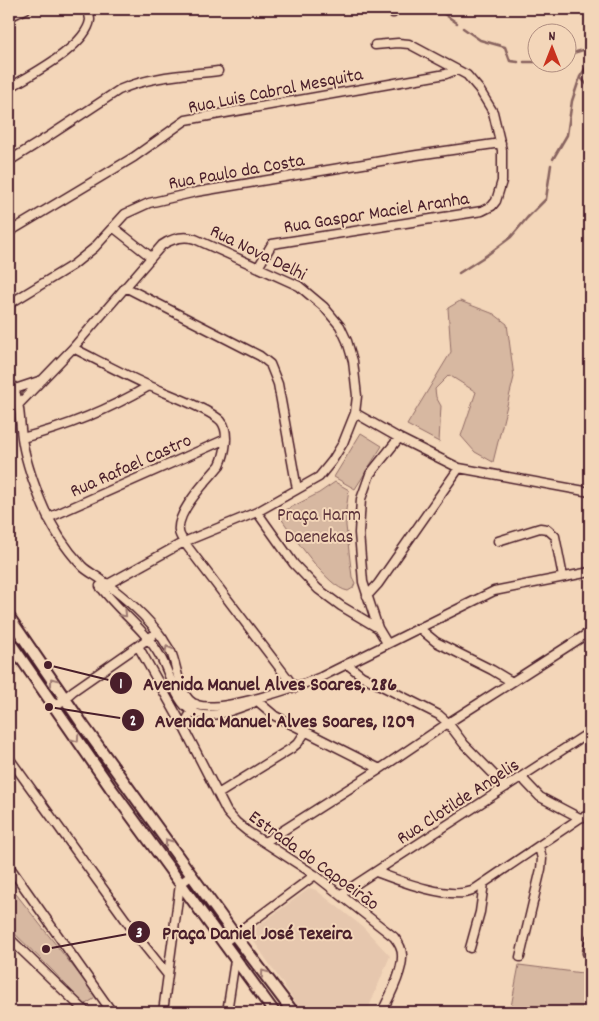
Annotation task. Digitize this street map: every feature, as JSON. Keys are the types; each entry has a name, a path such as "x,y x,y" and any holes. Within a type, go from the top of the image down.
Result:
{"main road":[{"path":"9,617 83,725 234,934 293,1012"},
{"path":"9,641 54,708 274,1012"}],"street":[{"path":"9,17 26,9"},
{"path":"9,88 53,62 72,47 89,22 87,9"},
{"path":"375,45 398,42 409,44 467,75 475,83 489,104 497,122 501,142"},
{"path":"9,161 119,90 132,84 144,80 218,70"},
{"name":"Rua Luis Cabral Mesquita","path":"9,232 134,157 186,120 446,74 456,70"},
{"name":"Rua Gaspar Maciel Aranha","path":"259,266 272,244 482,211 494,204 501,188 503,174 501,142"},
{"name":"Rua Paulo da Costa","path":"9,304 73,265 94,248 125,214 148,203 408,156 501,142"},
{"path":"113,227 151,257"},
{"name":"Rua Nova Delhi","path":"19,404 73,348 151,257 174,238 189,237 259,266 299,286 324,307 340,326 353,361 357,396 355,412 343,443 332,461 319,476 257,512 184,542 104,586"},
{"path":"125,287 260,356 270,364 278,384 297,489"},
{"path":"73,348 216,417 222,424 226,439 220,465 180,518 179,531 184,542 294,688"},
{"path":"9,380 15,389 19,404 22,438 32,480 56,534 83,566 96,576 97,582 134,607 157,632 171,653 183,690 194,708"},
{"path":"15,389 44,380"},
{"path":"22,438 61,427 132,396 149,386"},
{"path":"355,412 399,438 459,468 590,492"},
{"path":"387,644 378,628 363,582 359,533 361,499 370,474 399,438"},
{"name":"Rua Rafael Castro","path":"48,518 226,439"},
{"path":"368,596 459,468"},
{"path":"257,512 294,564 318,589 341,606 378,628"},
{"path":"498,541 540,528 547,529 555,536 564,577"},
{"path":"104,586 160,655 182,702 194,708 257,700 322,678 494,591 588,573 590,565"},
{"path":"419,628 436,642 512,682"},
{"path":"54,708 65,697 157,632"},
{"path":"265,842 590,632"},
{"name":"Estrada do Capoeirão","path":"138,646 183,726 227,812 236,822 341,894 394,937 401,949 401,966 382,1012"},
{"path":"347,664 362,676 430,709 448,723 458,737 506,787"},
{"path":"257,700 275,716 380,769"},
{"path":"183,726 194,708"},
{"path":"218,794 292,748 306,731"},
{"name":"Rua Clotilde Angelis","path":"341,894 590,732"},
{"path":"9,758 143,944 167,974"},
{"path":"521,777 540,796 580,818"},
{"path":"376,872 402,882 446,893 466,894 472,892 580,818 590,815"},
{"path":"520,957 541,869 542,859 539,846"},
{"path":"9,866 112,1012"},
{"path":"163,1012 180,884 192,875"},
{"path":"223,943 315,875"},
{"path":"470,948 480,912 484,883"},
{"path":"9,938 86,1012"},
{"path":"587,953 590,938"},
{"path":"227,1012 235,960"}],"shaded area":[{"path":"310,888 316,890 363,927 390,956 367,1012 302,1012 251,937 252,932 259,925"}],"green space":[{"path":"460,301 494,314 507,324 514,377 493,462 475,452 461,436 476,392 449,375 435,389 436,397 441,406 439,442 407,425 451,352 448,308"},
{"path":"361,433 382,446 355,489 334,477"},
{"name":"Praça Harm Daenekas","path":"335,482 349,490 346,526 352,577 355,583 353,588 348,591 339,588 320,570 278,514 319,493"},
{"path":"9,885 97,997 84,1005 53,971 9,928"},
{"path":"519,965 590,974 590,1012 510,1012"}],"waterway":[{"path":"440,11 457,23"},
{"path":"463,28 480,40 505,47 510,61 518,62"},
{"path":"576,52 590,48"},
{"path":"590,61 580,77 590,88"},
{"path":"553,159 567,135 572,101 580,77"},
{"path":"459,273 511,237 546,199 551,165"}],"place":[{"name":"Avenida Manuel Alves Soares, 286","path":"48,665"},
{"name":"Avenida Manuel Alves Soares, 1209","path":"49,707"},
{"name":"Praça Daniel José Texeira","path":"46,949"}]}
